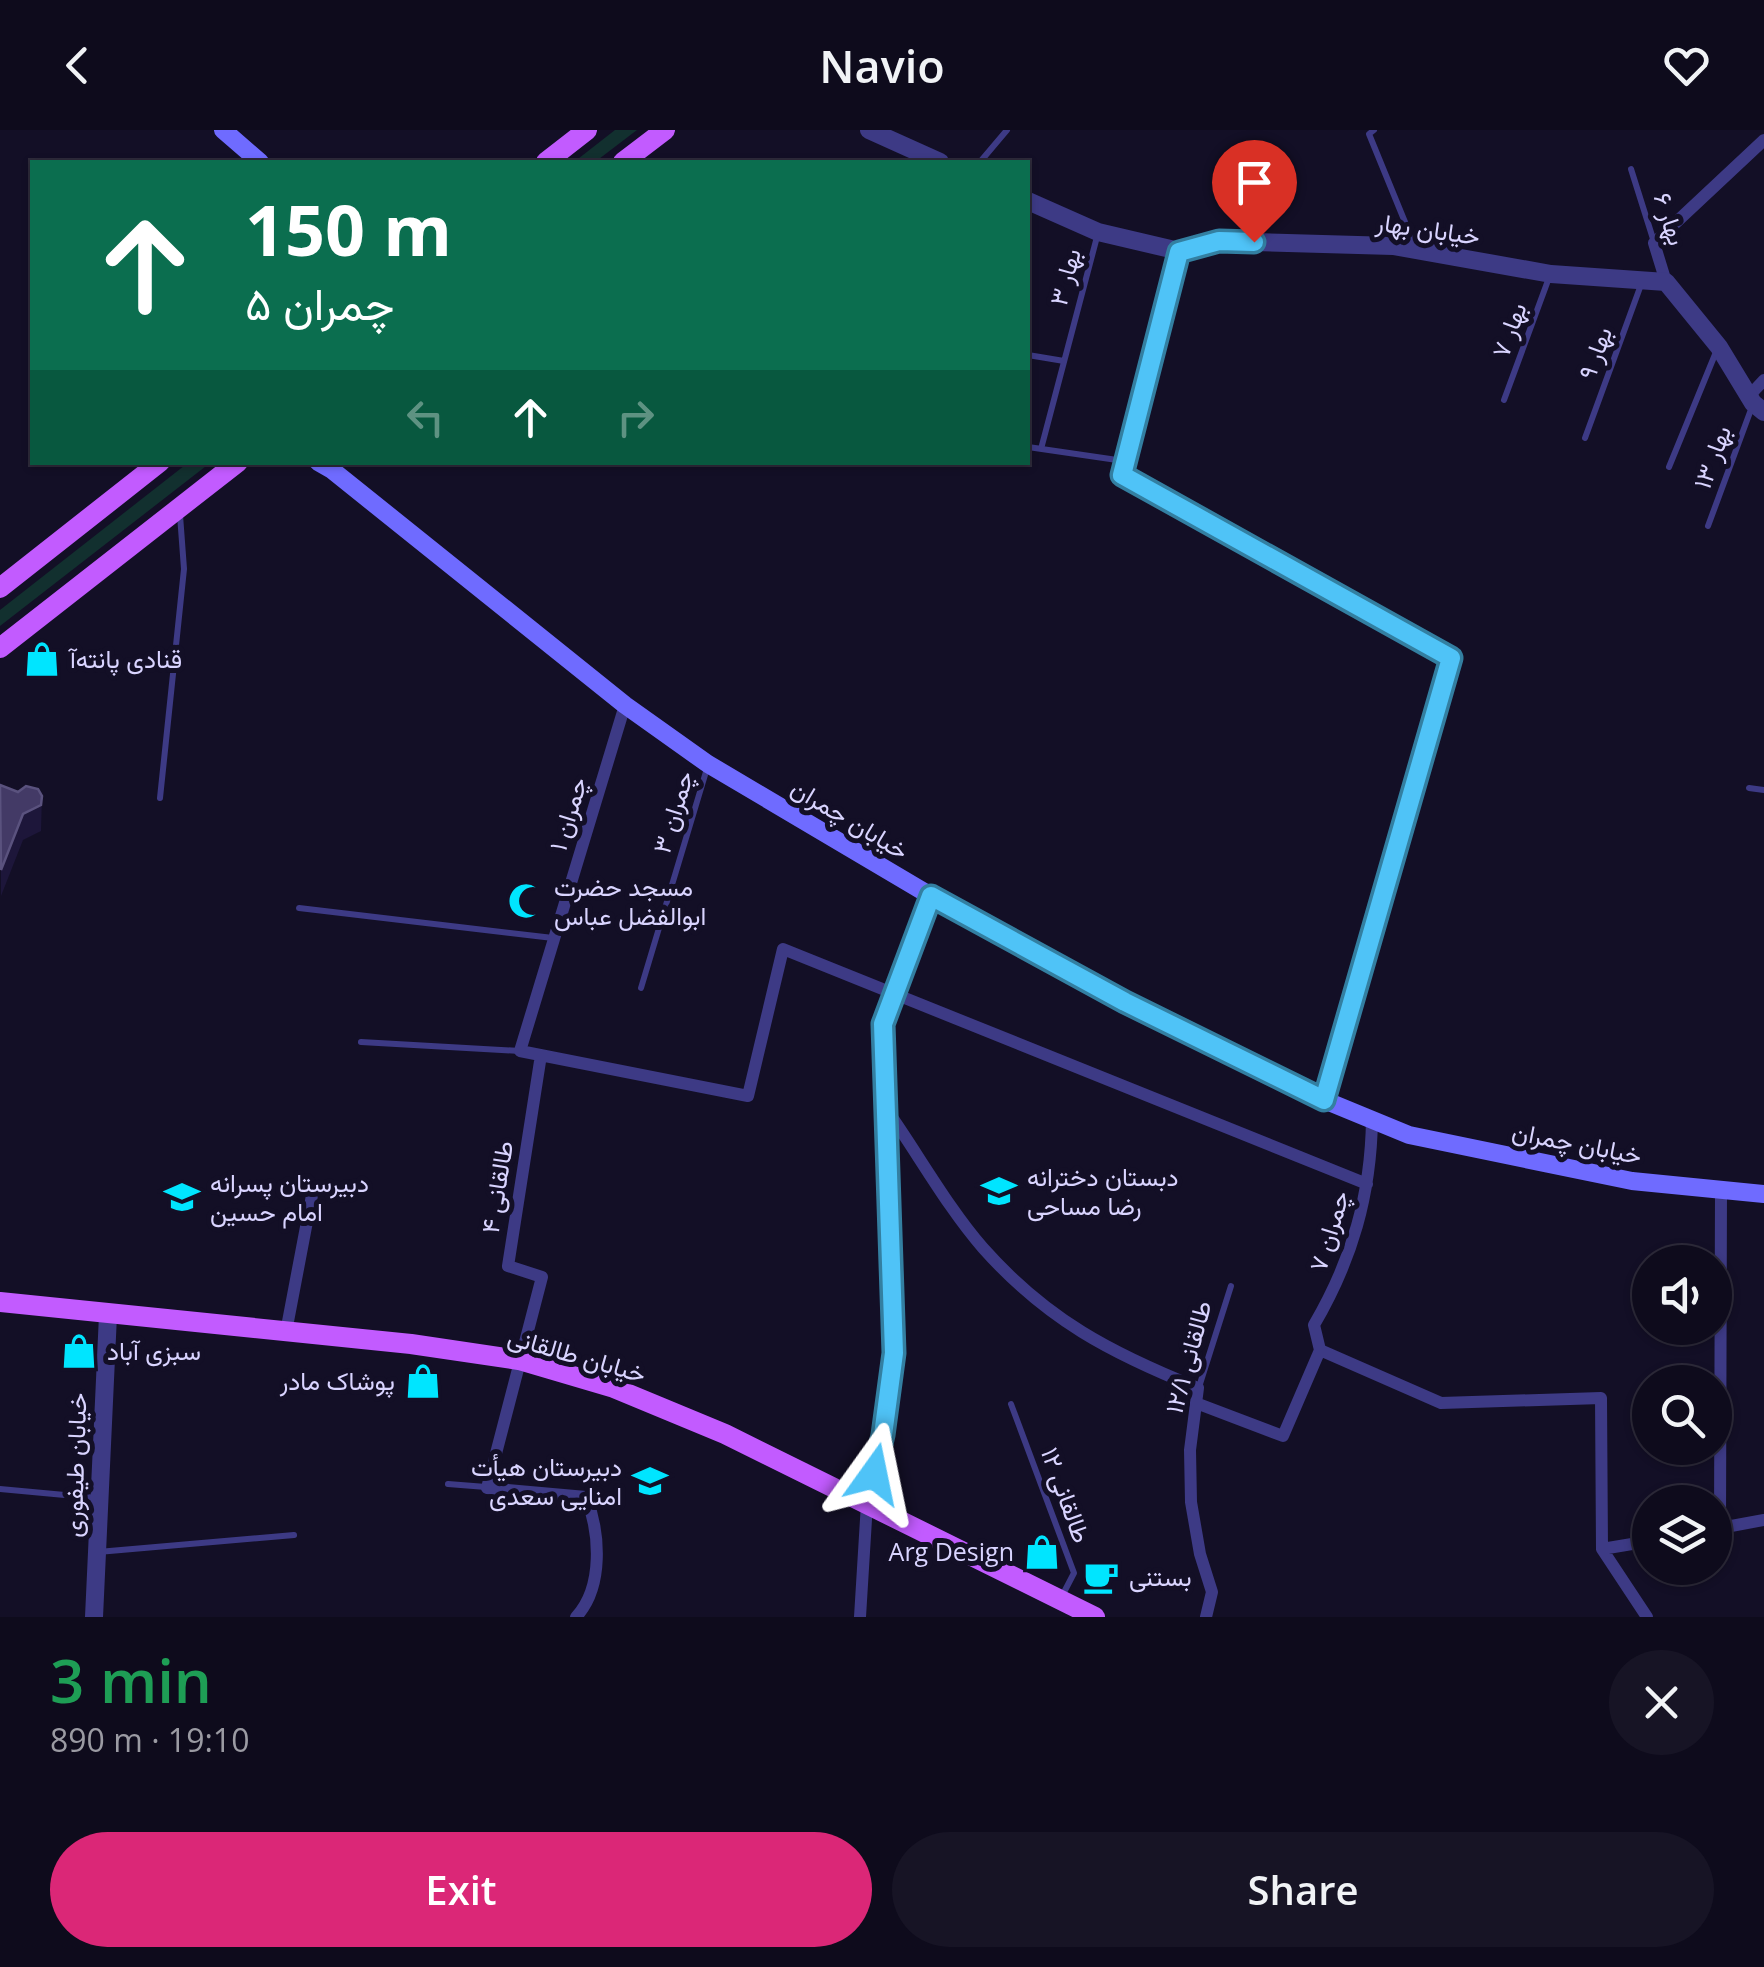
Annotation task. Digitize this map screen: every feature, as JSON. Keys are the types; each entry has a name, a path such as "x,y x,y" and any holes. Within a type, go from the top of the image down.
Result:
{"main road":[{"path":"223,130 258,160"},
{"path":"549,160 587,130"},
{"path":"626,160 665,130"},
{"path":"0,588 156,465"},
{"path":"0,648 234,465"},
{"name":"خیابان چمران","path":"323,465 624,705 708,764 931,896 1125,1002 1324,1100 1409,1134 1632,1180 1764,1194"},
{"name":"خیابان طالقانی","path":"0,1302 411,1344 520,1360 614,1388 725,1434 1095,1617"}],"street":[{"path":"869,130 936,160"},
{"path":"1654,243 1764,140"},
{"name":"خیابان بهار","path":"1030,202 1098,232 1179,252 1219,241 1394,246 1551,274 1666,282"},
{"name":"بهار ۶","path":"1654,243 1666,282"},
{"path":"1179,252 1122,475 1451,658 1324,1100"},
{"path":"1666,282 1718,346 1755,404"},
{"path":"1755,404 1764,380"},
{"name":"چمران ۱","path":"520,1050 624,705"},
{"path":"860,1617 867,1503 883,1435 894,1353 883,1024 931,896"},
{"path":"520,1050 748,1096 783,950 1367,1184"},
{"name":"طالقانی ۴","path":"520,1360 542,1277 508,1266 541,1055"},
{"path":"886,1108 981,1246 1024,1290 1072,1328 1197,1396"},
{"name":"چمران ۷","path":"1197,1396 1283,1436 1320,1350 1314,1326 1352,1247 1367,1184 1372,1119"},
{"path":"286,1332 314,1190"},
{"path":"1717,1485 1720,1190"},
{"name":"خیابان طیفوری","path":"94,1617 108,1315"},
{"path":"1320,1350 1442,1403 1601,1398 1602,1550 1647,1617"},
{"path":"520,1360 487,1488 586,1497 597,1548 594,1576 583,1610 576,1617"},
{"name":"طالقانی ۱۲/۱","path":"1197,1396 1190,1450 1191,1502 1200,1554 1212,1592 1206,1617"},
{"path":"1732,1526 1764,1520"},
{"path":"1602,1550 1632,1544"}],"lane":[{"path":"982,160 1007,130"},
{"path":"1374,130 1369,134 1417,250"},
{"name":"بهار ۶","path":"1631,169 1654,243"},
{"name":"بهار ۳","path":"1041,449 1098,232"},
{"name":"بهار ۷","path":"1504,400 1551,274"},
{"name":"بهار ۹","path":"1585,438 1642,281"},
{"path":"1668,467 1718,346"},
{"path":"1030,355 1064,361"},
{"name":"بهار ۱۳","path":"1708,526 1755,404"},
{"path":"1030,447 1125,462"},
{"path":"160,798 184,569 180,508"},
{"name":"چمران ۳","path":"641,988 708,764"},
{"path":"1749,788 1764,790"},
{"path":"299,908 554,938"},
{"path":"362,1042 520,1050"},
{"name":"طالقانی ۱۲/۱","path":"1197,1396 1231,1286"},
{"name":"طالقانی ۱۲","path":"1011,1404 1074,1573 1061,1599"},
{"path":"448,1484 487,1488"},
{"path":"0,1489 99,1498"},
{"path":"96,1552 294,1535"}],"green space":[{"path":"615,130 637,130 598,160 577,160"},
{"path":"185,465 207,465 0,626 0,610"}],"building":[{"path":"0,785 18,792 26,786 38,789 42,796 41,805 23,814 1,870"}],"place":[{"name":"قنادی پانته‌آ","path":"42,659"},
{"name":"مسجد حضرت ابوالفضل عباس","path":"526,901"},
{"name":"دبستان دخترانه رضا مساحی","path":"999,1191"},
{"name":"دبیرستان پسرانه امام حسین","path":"182,1197"},
{"name":"سبزی آباد","path":"79,1351"},
{"name":"پوشاک مادر","path":"423,1381"},
{"name":"دبیرستان هیأت امنایی سعدی","path":"650,1481"},
{"name":"Arg Design","path":"1042,1552"},
{"name":"بستنی","path":"1101,1577"}],"route":[{"path":"874,1474 894,1353 883,1024 931,896 1125,1002 1324,1100 1451,658 1122,475 1179,252 1219,241 1254,242"}]}
